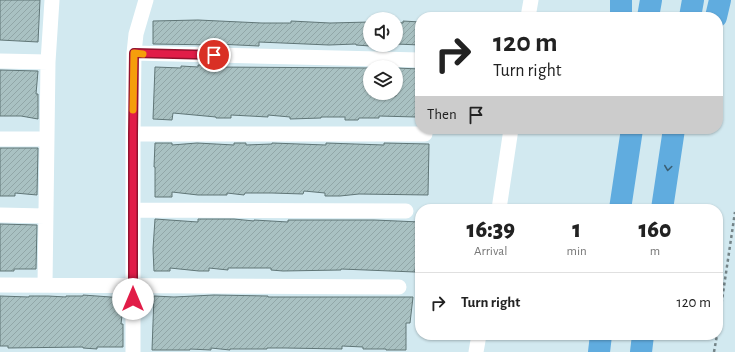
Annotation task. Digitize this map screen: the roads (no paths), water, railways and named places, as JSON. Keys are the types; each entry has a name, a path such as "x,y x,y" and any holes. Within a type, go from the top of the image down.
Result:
{"highway":[{"path":"621,12 622,0"},
{"path":"649,12 651,0"},
{"path":"691,12 693,0"},
{"path":"717,12 720,0"},
{"path":"621,204 631,134"},
{"path":"663,204 674,134"},
{"path":"599,352 600,340"},
{"path":"641,352 642,340"}],"street":[{"path":"45,285 46,139 48,62 52,0"},
{"path":"133,352 134,53 136,34 146,0"},
{"path":"529,12 531,0"},
{"path":"134,53 415,60"},
{"path":"0,61 48,62"},
{"path":"133,134 425,134"},
{"path":"500,204 510,134"},
{"path":"0,138 46,139"},
{"path":"133,210 406,211"},
{"path":"0,215 45,216"},
{"path":"0,285 399,287"},
{"path":"476,352 478,340"}]}
